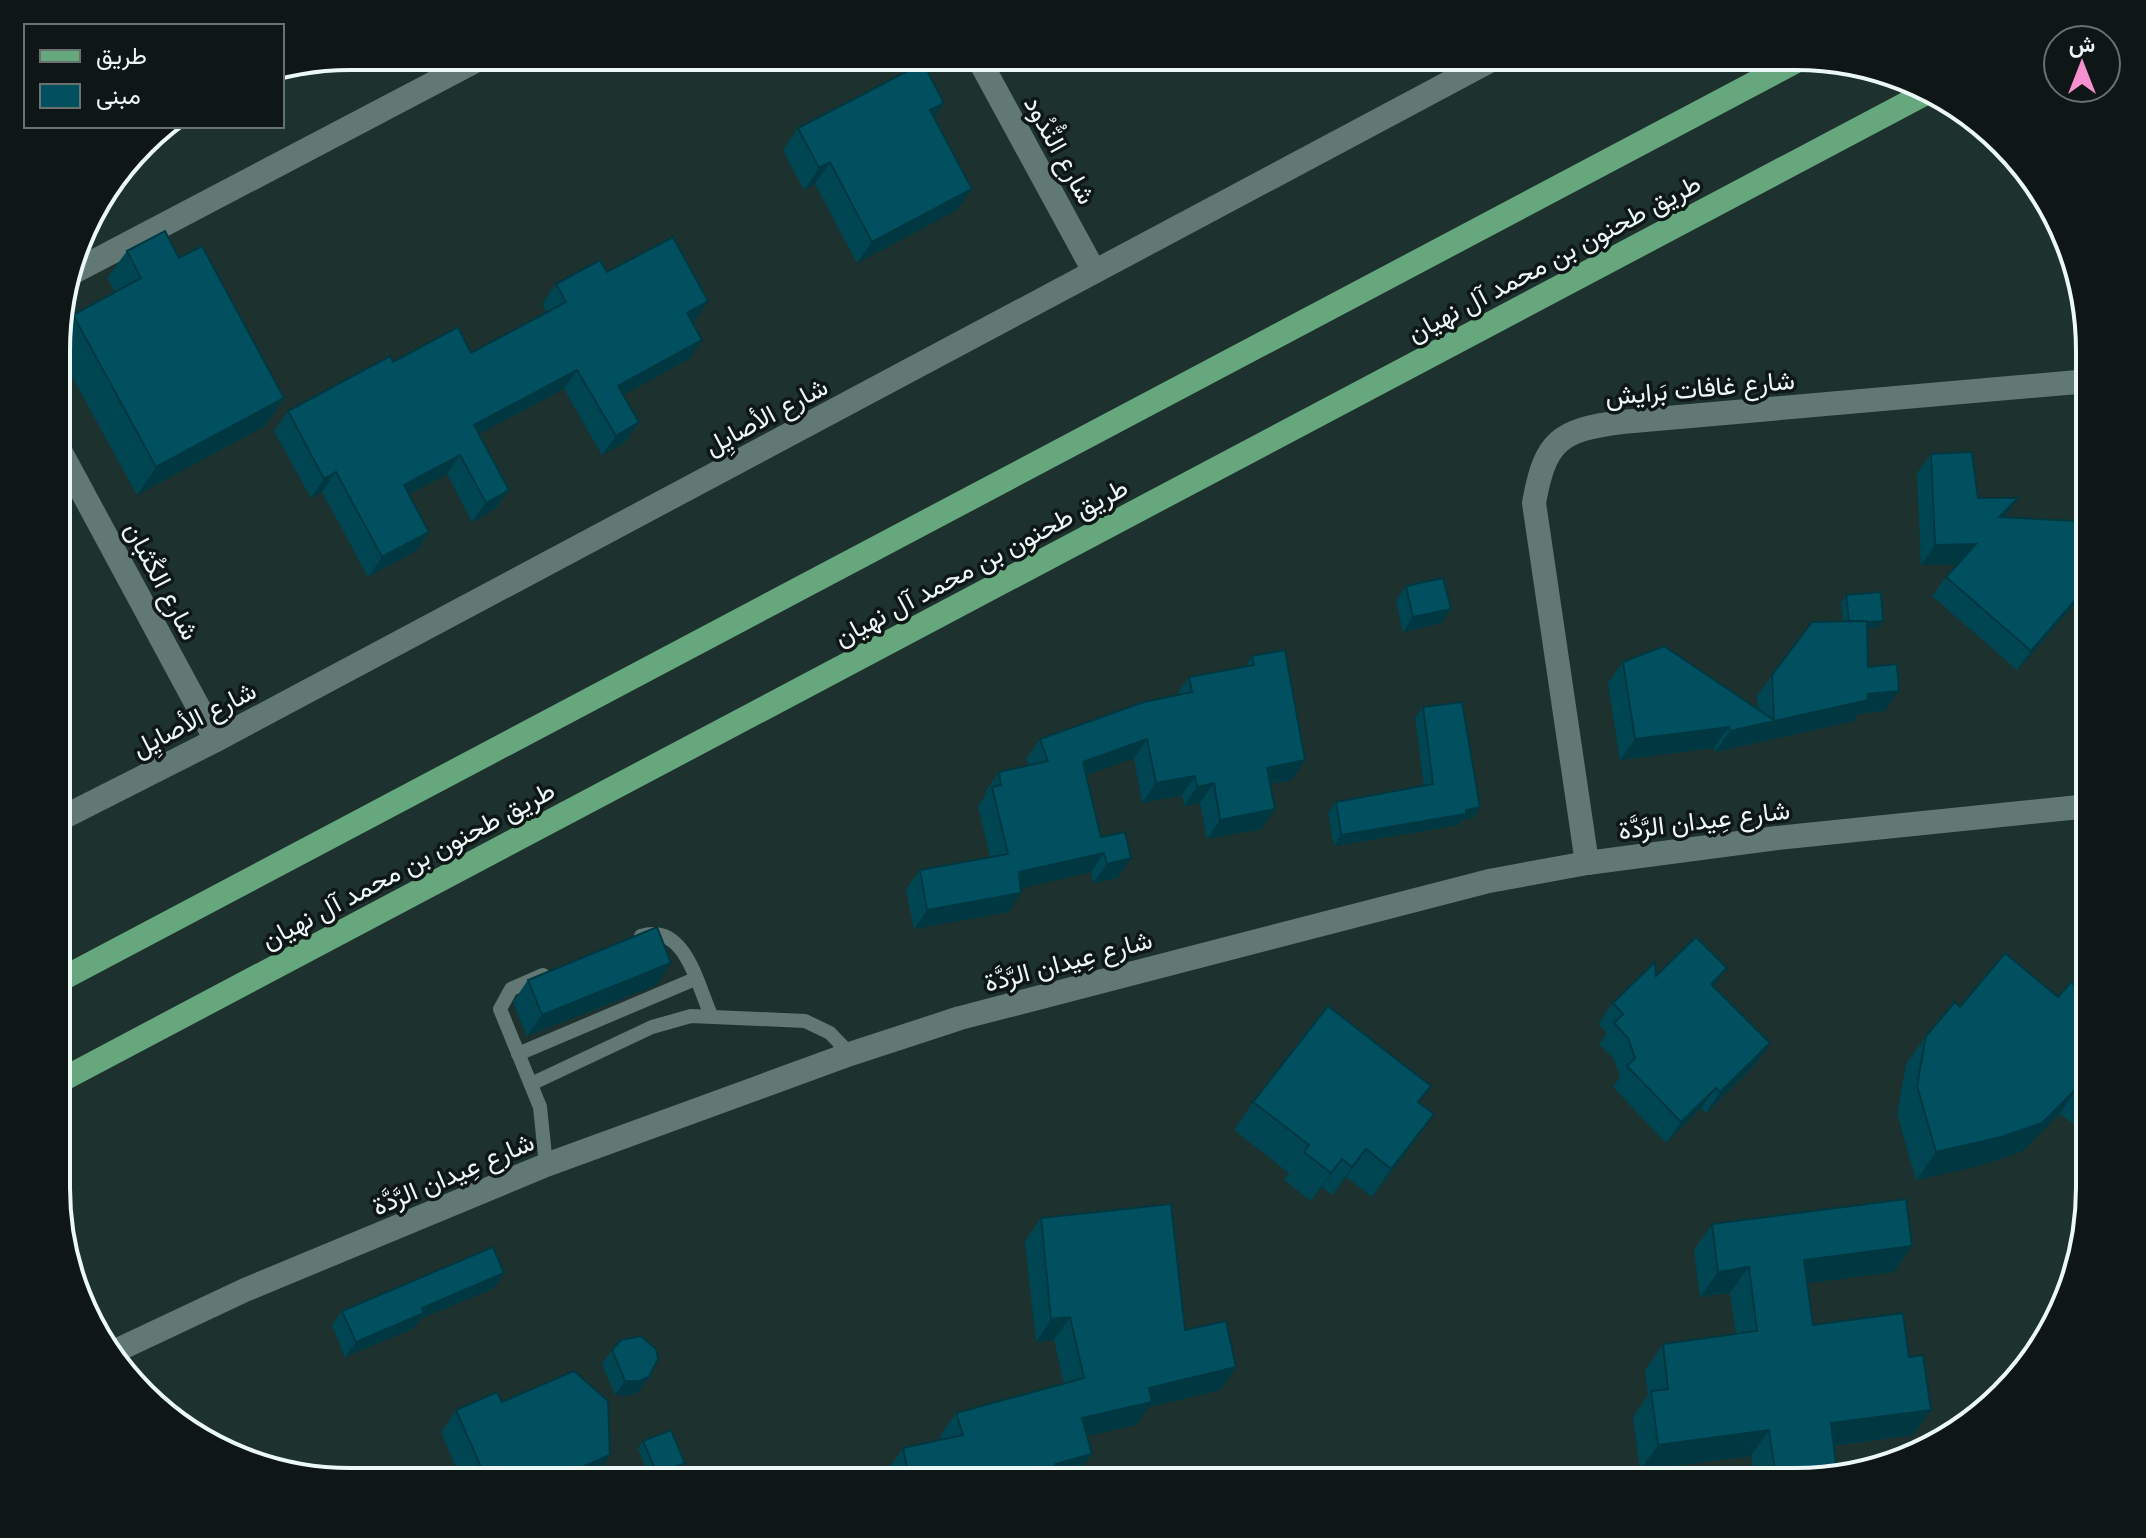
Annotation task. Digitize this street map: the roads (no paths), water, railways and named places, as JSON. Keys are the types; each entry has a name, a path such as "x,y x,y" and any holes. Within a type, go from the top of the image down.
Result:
{"main road":[{"path":"71,974 1778,71"},
{"name":"طريق طحنون بن محمد آل نهيان","path":"71,1075 1917,98"}],"street":[{"path":"83,267 456,71"},
{"name":"شارع النُّدُود","path":"985,71 1094,271"},
{"name":"شارع الأصايِل","path":"71,814 216,740 1471,71"},
{"name":"شارع غافات بَرايش","path":"1587,863 1534,503 1542,460 1556,445 1587,426 1610,423 2075,382"},
{"name":"شارع الكُثبان","path":"70,470 216,740"},
{"name":"شارع عِيدان الرَّدَّة","path":"121,1348 245,1290 546,1165 850,1054 960,1018 1489,881 1587,863 1777,838 2075,807"}],"lane":[{"path":"630,941 653,933 670,936 682,950 711,1015"},
{"path":"546,1165 543,1118 502,1017 501,1001 518,985 560,968"},
{"path":"518,1054 695,979"},
{"path":"531,1084 652,1027 711,1015 805,1021 830,1033 850,1054"}]}
